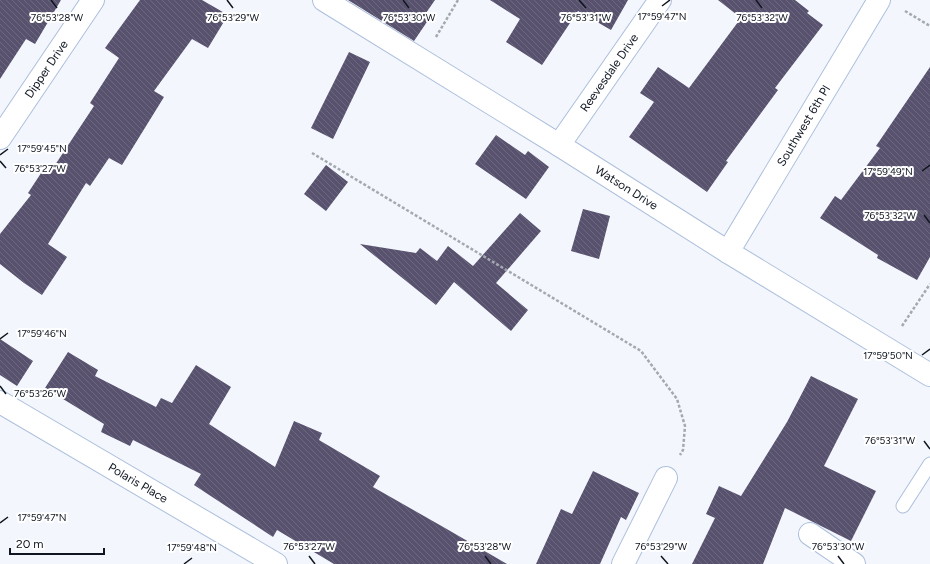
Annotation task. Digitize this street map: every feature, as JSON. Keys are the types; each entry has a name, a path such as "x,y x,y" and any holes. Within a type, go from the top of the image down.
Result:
{"street":[{"name":"Dipper Drive","path":"0,138 93,0"},
{"name":"Watson Drive","path":"324,0 559,145 728,252 930,375"},
{"name":"Reevesdale Drive","path":"559,145 660,0"},
{"name":"Southwest 6th Pl","path":"728,252 889,4"},
{"name":"Polaris Place","path":"0,402 276,564"},
{"path":"623,564 666,478"},
{"path":"810,534 854,564"}],"lane":[{"path":"902,506 930,464"}],"path":[{"path":"422,61 458,0"},
{"path":"889,4 930,26"},
{"path":"312,153 641,351 677,399 685,426 683,450 666,478"},
{"path":"887,348 930,284"}],"building":[{"path":"0,0 61,0 35,44 26,39 0,79"},
{"path":"140,0 202,0 228,15 208,48 192,39 154,91 164,97 122,165 109,158 90,186 86,183 48,244 67,257 42,295 0,264 0,234 31,195 28,193 47,164 53,168 94,106 90,103 119,58 105,48"},
{"path":"348,0 435,0 426,13 431,16 414,41"},
{"path":"490,0 628,0 611,30 578,11 542,65 506,42 520,19"},
{"path":"718,0 795,0 809,11 807,13 823,25 775,88 778,90 726,161 728,162 707,192 629,137 654,102 640,93 658,67 689,88 741,18"},
{"path":"349,52 370,62 333,139 311,128"},
{"path":"930,67 930,257 917,280 877,258 878,255 820,218 835,196 841,200 880,148 876,146"},
{"path":"496,135 525,155 528,151 549,167 526,199 475,164"},
{"path":"326,165 348,182 326,211 304,194"},
{"path":"583,209 610,216 599,259 571,251"},
{"path":"520,213 541,231 496,283 528,310 511,331 454,282 436,305 360,244 416,253 420,248 437,261 448,246 473,266"},
{"path":"0,339 33,361 17,386 0,375"},
{"path":"68,352 98,370 95,376 156,407 161,398 172,403 196,365 231,387 209,424 275,467 294,421 322,433 319,440 380,476 373,487 507,564 334,564 277,530 273,537 194,485 201,474 133,440 130,446 101,432 104,424 45,388"},
{"path":"811,376 858,399 824,466 876,491 851,541 785,508 763,564 692,564 715,518 706,514 719,486 741,496 787,422"},
{"path":"593,471 639,493 626,520 621,517 600,564 536,564 561,509 572,514"}]}
